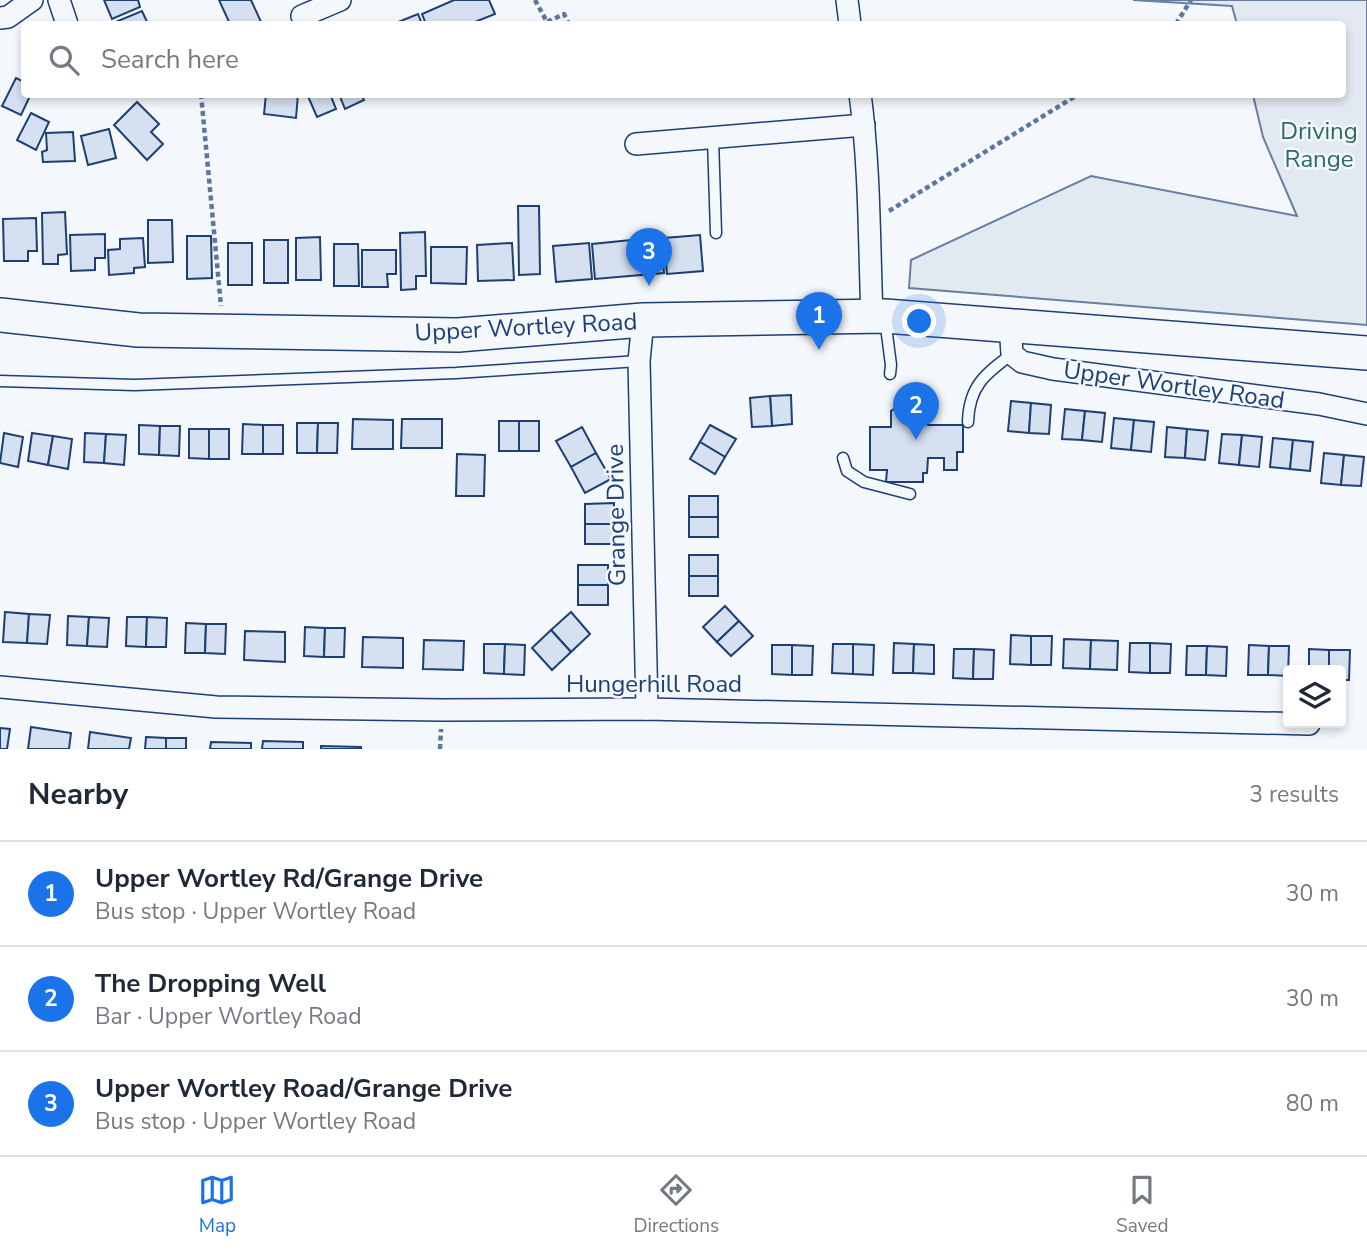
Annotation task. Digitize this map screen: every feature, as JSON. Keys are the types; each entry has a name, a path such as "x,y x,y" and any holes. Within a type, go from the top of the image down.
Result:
{"main road":[{"name":"Upper Wortley Road","path":"0,315 138,330 458,335 643,320 879,316 1011,340 1367,353"}],"street":[{"path":"0,18 8,17 32,0"},
{"path":"59,0 66,21"},
{"path":"301,13 340,0"},
{"path":"847,0 850,21"},
{"path":"861,98 879,316"},
{"path":"636,144 864,125"},
{"name":"Grange Drive","path":"643,320 639,361 647,709"},
{"name":"Upper Wortley Road","path":"1011,340 1022,362 1053,369 1319,404 1367,414"},
{"name":"Hungerhill Road","path":"0,687 216,706 442,710 647,709 1283,723"}],"lane":[{"path":"713,139 716,233"},
{"path":"879,316 891,365 890,374"},
{"path":"968,422 968,405 976,385 1011,340"},
{"path":"0,381 135,385 456,373 639,361"},
{"path":"843,458 847,471 864,482 910,494"}],"path":[{"path":"536,0 546,21"},
{"path":"1178,21 1191,0"},
{"path":"549,21 564,14 568,21"},
{"path":"201,98 223,331"},
{"path":"870,222 1072,98"}],"green space":[{"name":"Driving Range","path":"1133,0 1367,0 1367,325 909,288 911,260 1091,176 1297,216 1263,137 1254,98 1346,98 1346,21 1236,21 1232,6"}],"building":[{"path":"104,0 138,0 140,7 112,19"},
{"path":"219,0 251,0 261,21 229,21"},
{"path":"454,0 489,0 495,14 478,21 425,21 422,14"},
{"path":"142,11 147,21 118,21"},
{"path":"418,14 421,21 400,21"},
{"path":"16,78 21,80 21,98 29,98 21,115 2,106"},
{"path":"266,98 298,98 296,118 264,114"},
{"path":"309,98 332,98 336,109 317,117"},
{"path":"341,98 363,98 364,100 345,109"},
{"path":"137,102 159,124 151,132 163,144 147,160 114,125"},
{"path":"31,113 49,122 36,150 17,140"},
{"path":"109,129 116,158 88,165 81,136"},
{"path":"73,132 75,161 43,162 42,152 47,150 46,133"},
{"path":"518,206 539,206 540,274 519,275"},
{"path":"65,212 67,254 58,255 58,264 43,264 42,213"},
{"path":"36,218 37,251 28,251 28,261 4,261 3,219"},
{"path":"148,220 172,220 173,262 148,263"},
{"path":"425,232 426,276 416,276 416,289 401,290 400,233"},
{"path":"105,234 105,258 95,258 95,270 71,271 70,235"},
{"path":"700,235 703,271 667,274 664,238"},
{"path":"187,236 211,236 212,278 187,279"},
{"path":"320,237 321,280 296,280 296,238"},
{"path":"661,237 664,273 595,279 592,244"},
{"path":"143,238 145,267 134,268 134,273 109,275 108,250 120,249 120,239"},
{"path":"264,240 288,240 288,283 264,283"},
{"path":"228,243 252,243 252,285 228,285"},
{"path":"512,243 514,280 478,281 477,245"},
{"path":"589,243 592,279 556,282 553,246"},
{"path":"334,244 358,244 359,286 334,286"},
{"path":"431,247 467,247 466,284 431,283"},
{"path":"362,250 396,250 396,274 387,274 388,287 362,287"},
{"path":"791,395 792,424 772,426 770,396"},
{"path":"770,396 772,426 752,427 750,398"},
{"path":"1011,401 1031,403 1029,433 1008,431"},
{"path":"1031,403 1051,405 1049,434 1029,433"},
{"path":"897,407 922,407 928,412 928,425 963,425 963,452 957,452 957,470 944,470 944,458 928,458 923,482 886,482 887,470 870,470 870,427 891,427 891,411"},
{"path":"1065,409 1085,411 1082,440 1062,439"},
{"path":"1085,411 1105,413 1102,442 1082,440"},
{"path":"1114,418 1134,420 1131,450 1111,448"},
{"path":"353,419 393,420 393,449 352,449"},
{"path":"402,419 442,419 442,448 401,448"},
{"path":"1134,420 1154,422 1151,452 1131,450"},
{"path":"499,421 519,421 519,451 499,451"},
{"path":"519,421 539,421 539,451 519,451"},
{"path":"297,423 318,423 317,453 297,453"},
{"path":"318,423 338,423 337,453 317,453"},
{"path":"243,424 263,425 263,454 242,454"},
{"path":"139,425 160,426 159,455 139,454"},
{"path":"263,425 283,425 283,454 263,454"},
{"path":"710,425 736,439 725,457 700,442"},
{"path":"160,426 180,426 179,456 159,455"},
{"path":"582,427 596,453 571,467 556,441"},
{"path":"1167,427 1187,429 1185,458 1165,457"},
{"path":"189,429 209,429 209,459 189,458"},
{"path":"209,429 229,429 229,459 209,459"},
{"path":"1187,429 1208,431 1205,460 1185,458"},
{"path":"4,433 23,437 18,467 0,463"},
{"path":"32,433 53,436 48,465 28,461"},
{"path":"85,433 106,434 104,463 84,462"},
{"path":"106,434 126,435 124,465 104,463"},
{"path":"1222,434 1242,435 1239,465 1219,463"},
{"path":"1242,435 1262,437 1259,467 1239,465"},
{"path":"53,436 72,439 68,469 48,465"},
{"path":"1273,438 1293,440 1290,469 1270,467"},
{"path":"1293,440 1313,442 1310,471 1290,469"},
{"path":"700,442 725,457 715,474 690,459"},
{"path":"596,453 611,479 585,493 571,467"},
{"path":"1324,453 1344,455 1341,485 1321,483"},
{"path":"457,454 485,455 484,496 456,496"},
{"path":"1344,455 1364,457 1361,486 1341,485"},
{"path":"689,496 718,496 718,517 689,517"},
{"path":"614,503 614,524 585,524 585,504"},
{"path":"689,517 718,517 718,537 689,537"},
{"path":"585,524 614,524 614,544 585,544"},
{"path":"689,555 718,555 718,576 689,576"},
{"path":"578,565 608,565 608,585 578,585"},
{"path":"689,576 718,576 718,596 689,596"},
{"path":"578,585 608,585 608,605 578,605"},
{"path":"725,606 739,621 717,642 703,627"},
{"path":"5,612 29,614 27,643 3,642"},
{"path":"571,612 590,634 571,652 551,630"},
{"path":"29,614 50,615 47,644 27,643"},
{"path":"68,616 89,617 87,646 67,645"},
{"path":"89,617 109,618 107,647 87,646"},
{"path":"127,617 147,617 146,647 126,646"},
{"path":"147,617 167,618 166,647 146,647"},
{"path":"739,621 753,636 731,656 717,642"},
{"path":"186,623 206,624 205,653 185,653"},
{"path":"206,624 226,624 225,654 205,653"},
{"path":"305,627 325,628 324,657 304,656"},
{"path":"325,628 345,628 344,657 324,657"},
{"path":"551,630 571,652 552,670 532,648"},
{"path":"245,631 285,632 285,662 244,660"},
{"path":"1011,635 1031,636 1031,665 1010,664"},
{"path":"1031,636 1052,636 1051,665 1031,665"},
{"path":"363,637 403,638 403,668 362,667"},
{"path":"1064,639 1091,640 1090,669 1063,668"},
{"path":"424,640 464,641 463,670 423,669"},
{"path":"1091,640 1118,641 1117,670 1090,669"},
{"path":"894,643 914,644 913,673 893,673"},
{"path":"1130,643 1150,643 1150,673 1129,672"},
{"path":"1150,643 1171,644 1170,673 1150,673"},
{"path":"484,644 505,644 504,674 484,673"},
{"path":"505,644 525,645 524,675 504,674"},
{"path":"833,644 853,644 853,674 832,673"},
{"path":"853,644 874,645 873,675 853,674"},
{"path":"914,644 934,645 934,674 913,673"},
{"path":"772,645 792,645 792,675 772,674"},
{"path":"792,645 813,646 812,675 792,675"},
{"path":"1249,645 1269,646 1268,675 1248,675"},
{"path":"1187,646 1207,646 1206,675 1186,675"},
{"path":"1207,646 1227,647 1226,676 1206,675"},
{"path":"1269,646 1289,646 1288,665 1283,665 1283,676 1268,675"},
{"path":"954,649 974,649 973,679 953,678"},
{"path":"974,649 994,650 993,679 973,679"},
{"path":"1309,649 1329,650 1329,665 1309,665"},
{"path":"1329,650 1350,650 1349,680 1346,680 1346,665 1329,665"},
{"path":"31,727 71,733 69,749 28,749"},
{"path":"0,728 10,729 7,749 0,749"},
{"path":"90,732 131,738 129,749 88,749"},
{"path":"146,737 166,738 166,749 145,749"},
{"path":"166,738 186,738 186,749 166,749"},
{"path":"263,741 303,742 303,749 262,749"},
{"path":"211,742 251,743 251,749 210,749"},
{"path":"321,746 361,747 361,749 321,749"}],"place":[{"name":"Upper Wortley Road/Grange Drive","path":"649,286"},
{"name":"Upper Wortley Rd/Grange Drive","path":"819,350"},
{"name":"The Dropping Well","path":"916,440"}]}
